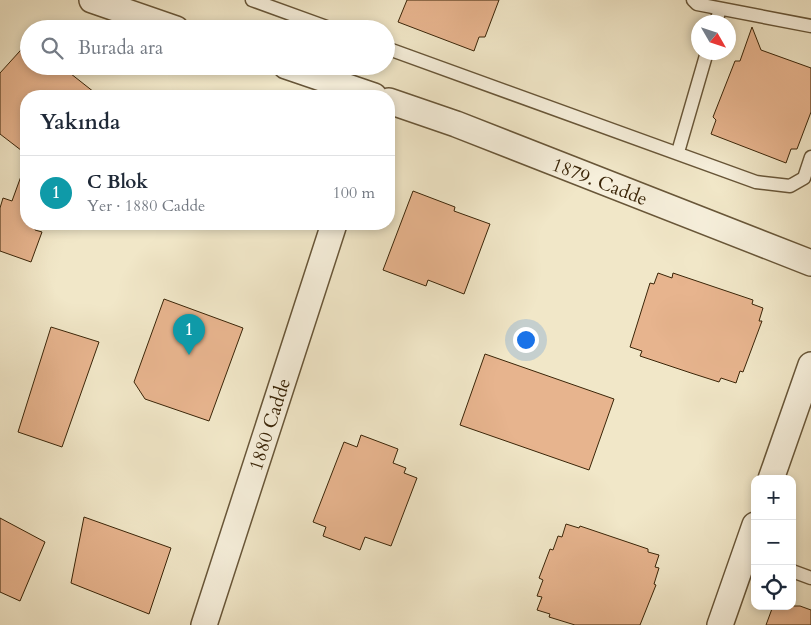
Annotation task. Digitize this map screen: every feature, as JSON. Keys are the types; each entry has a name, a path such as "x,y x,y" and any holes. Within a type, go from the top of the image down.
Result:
{"street":[{"path":"92,0 150,20"},
{"path":"312,75 356,90"},
{"name":"1879. Cadde","path":"395,103 456,124 811,264"},
{"name":"1880 Cadde","path":"204,625 332,230"},
{"path":"772,475 811,365"},
{"path":"720,625 749,561"}],"lane":[{"path":"252,0 307,20"},
{"path":"692,0 697,4 811,26"},
{"path":"718,15 720,9"},
{"path":"395,51 678,152 756,182 790,186 804,178 811,156"},
{"path":"678,152 705,60"},
{"path":"796,572 811,578"}],"building":[{"path":"407,0 499,0 485,37 479,37 474,51 398,22"},
{"path":"752,27 761,50 811,68 811,112 797,149 791,149 786,163 711,134 716,120 713,117 735,61 740,61"},
{"path":"20,51 20,75 72,75 91,90 20,90 20,149 0,134 0,73"},
{"path":"20,179 20,230 42,232 31,262 0,251 0,208 3,198 12,201"},
{"path":"413,191 455,207 454,211 490,224 464,294 428,280 426,286 383,270"},
{"path":"658,273 672,278 673,273 753,300 752,304 763,308 759,321 762,321 743,372 740,371 736,383 721,378 719,382 640,356 642,351 630,347 650,283 654,284"},
{"path":"164,299 243,328 209,421 145,399 134,382"},
{"path":"51,327 99,342 62,447 18,432"},
{"path":"485,354 614,399 589,470 460,425"},
{"path":"361,435 398,449 393,463 406,468 404,473 417,478 391,546 365,537 360,550 323,536 326,527 313,522 344,442 357,447"},
{"path":"84,517 171,548 149,614 71,583"},
{"path":"0,518 45,542 20,601 0,592"},
{"path":"566,524 579,528 580,526 648,549 648,552 659,555 655,567 659,568 654,584 656,585 640,625 575,625 549,617 550,614 537,610 542,597 537,596 543,580 539,578 550,549 553,550 558,536 562,537"},
{"path":"796,606 800,606 811,610 811,625 766,625 772,610 796,610"}],"place":[{"name":"C Blok","path":"189,355"}]}
